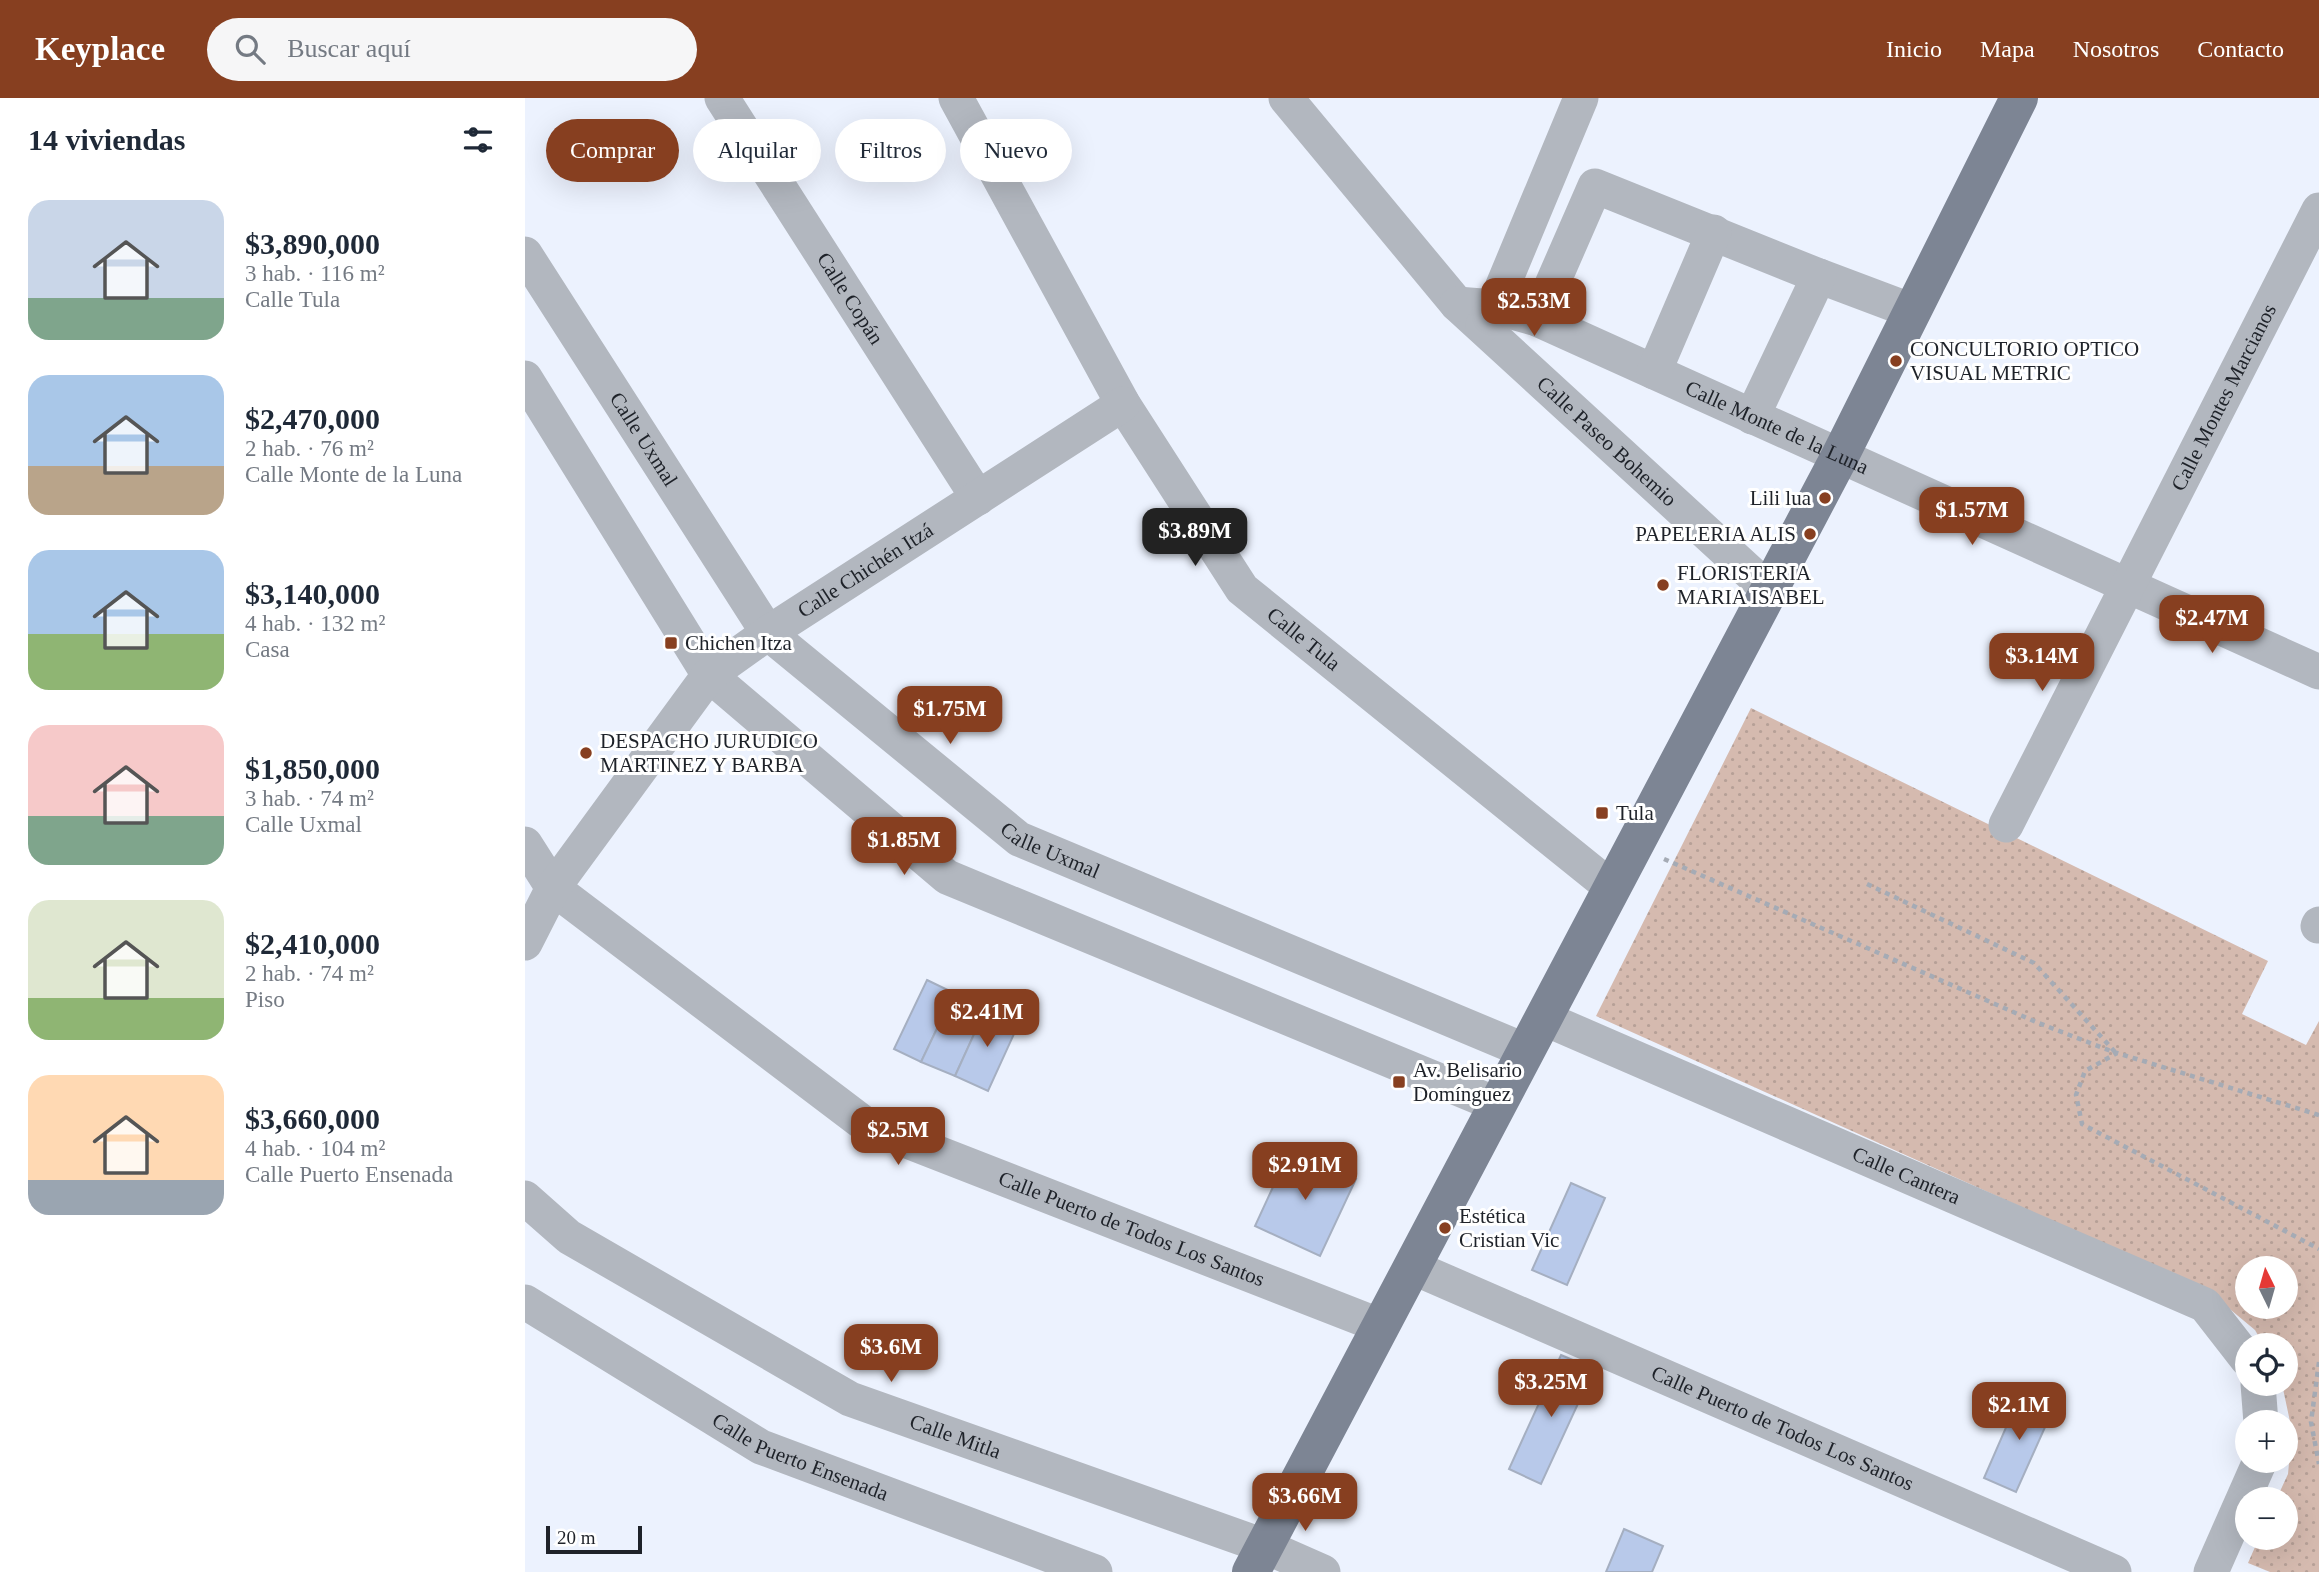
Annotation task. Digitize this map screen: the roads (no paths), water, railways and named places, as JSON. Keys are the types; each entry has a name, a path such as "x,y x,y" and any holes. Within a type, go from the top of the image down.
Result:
{"main road":[{"path":"1258,1559 1840,456 2019,98"}],"street":[{"name":"Calle Copán","path":"722,98 978,498"},
{"name":"Calle Tula","path":"956,98 1123,404 1242,589 1612,888"},
{"name":"Calle Paseo Bohemio","path":"1286,98 1478,313 1769,590"},
{"path":"1478,313 1581,98"},
{"path":"1537,319 1595,186 1912,311"},
{"name":"Calle Montes Marcianos","path":"2006,825 2319,210"},
{"path":"1654,372 1714,232"},
{"name":"Calle Uxmal","path":"525,254 768,633 1019,839 1525,1051"},
{"path":"1752,417 1819,276"},
{"name":"Calle Monte de la Luna","path":"1478,313 1537,319 2319,673"},
{"path":"525,378 709,675 947,877 1498,1105"},
{"name":"Calle Chichén Itzá","path":"525,943 553,888 709,675 768,633 1123,404"},
{"name":"Calle Puerto de Todos Los Santos","path":"525,844 553,888 866,1125 1381,1326"},
{"name":"Calle Cantera","path":"1543,1018 2205,1305 2235,1344"},
{"name":"Calle Mitla","path":"525,1198 569,1237 850,1399 1258,1559"},
{"name":"Calle Puerto de Todos Los Santos","path":"1412,1267 2115,1572"},
{"name":"Calle Puerto Ensenada","path":"525,1302 761,1447 1095,1572"},
{"path":"2211,1572 2255,1473"},
{"path":"1258,1559 1323,1572"}],"place":[{"name":"CONCULTORIO OPTICO VISUAL METRIC","path":"1896,361"},
{"name":"Lili lua","path":"1825,498"},
{"name":"PAPELERIA ALIS","path":"1810,534"},
{"name":"FLORISTERIA MARIA ISABEL","path":"1663,585"},
{"name":"Chichen Itza","path":"671,643"},
{"name":"DESPACHO JURUDICO MARTINEZ Y BARBA","path":"586,753"},
{"name":"Tula","path":"1602,813"},
{"name":"Av. Belisario Domínguez","path":"1399,1082"},
{"name":"Estética Cristian Vic","path":"1445,1228"}]}
